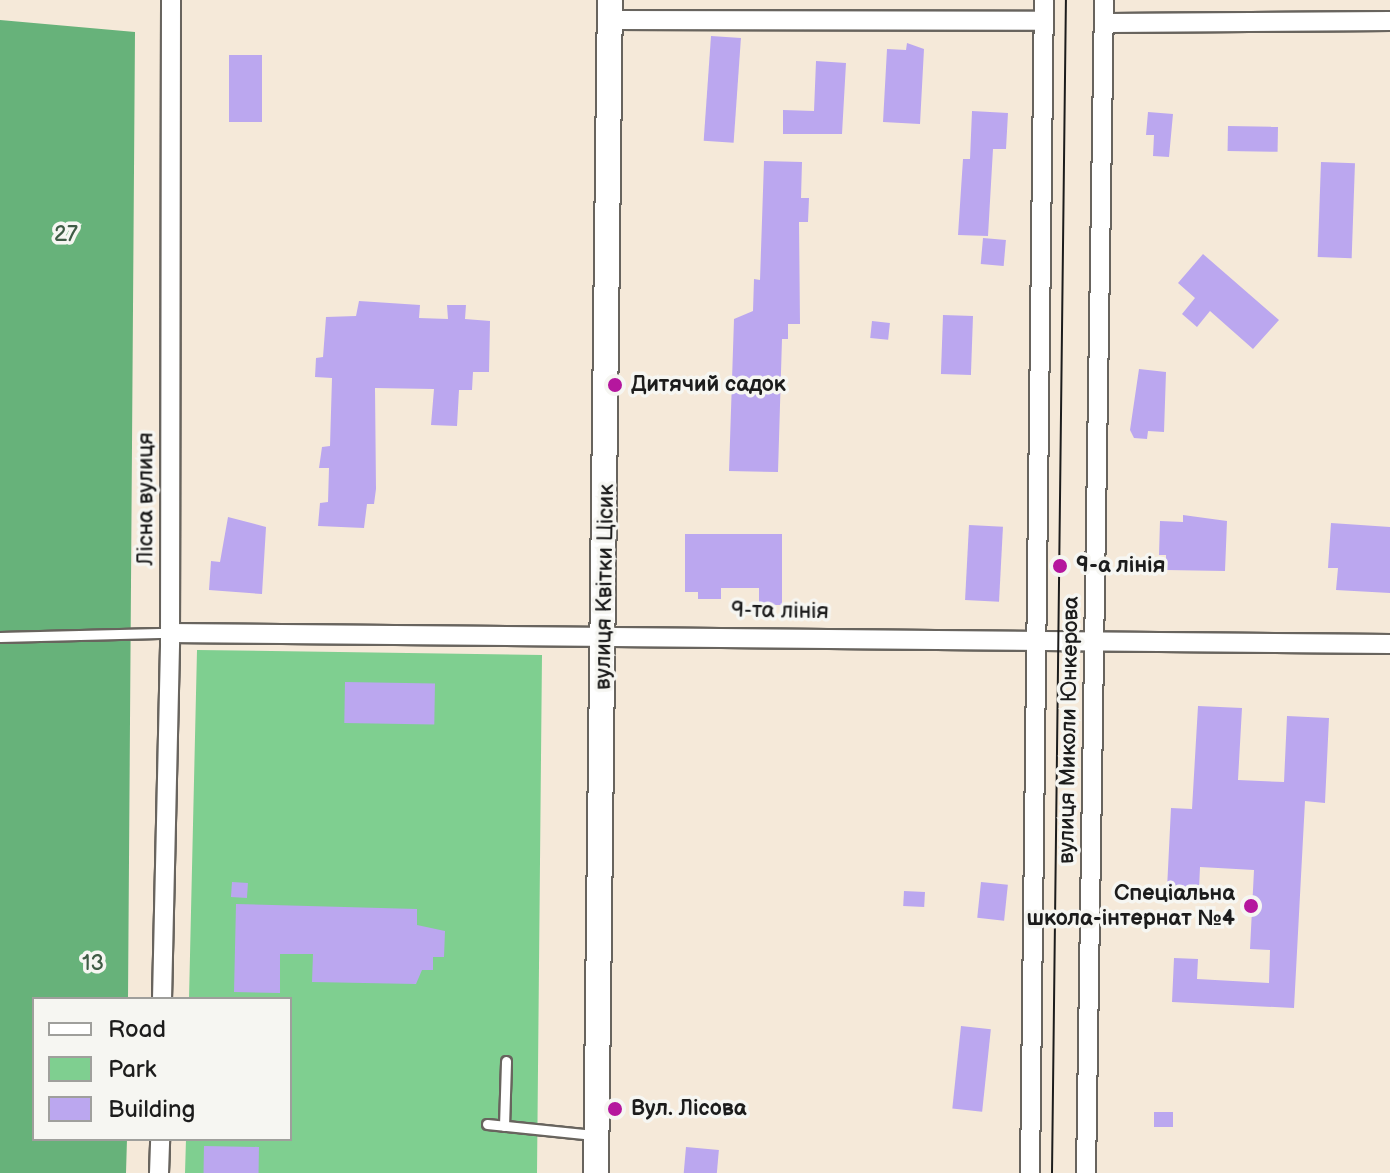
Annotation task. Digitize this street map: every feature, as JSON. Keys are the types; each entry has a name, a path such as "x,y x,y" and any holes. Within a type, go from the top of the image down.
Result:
{"street":[{"name":"Лісна вулиця","path":"162,997 169,633 171,0"},
{"name":"вулиця Миколи Юнкерова","path":"1030,1173 1044,0"},
{"name":"вулиця Миколи Юнкерова","path":"1086,1173 1104,0"},
{"path":"610,10 1044,21"},
{"name":"вулиця Квітки Цісик","path":"596,1173 605,633 610,10"},
{"path":"1104,23 1390,21"},
{"name":"9-та лінія","path":"169,633 605,633 1390,644"},
{"path":"159,1173 160,1141"}],"lane":[{"path":"0,637 169,633"},
{"path":"504,1126 506,1061"},
{"path":"487,1124 597,1136"}],"green space":[{"name":"27","path":"0,20 135,32 128,997 32,997 32,1141 127,1141 126,1173 0,1173"},
{"path":"197,650 542,655 537,1173 185,1173 186,1141 292,1141 292,997 189,997"}],"building":[{"path":"711,36 741,38 734,143 704,141"},
{"path":"907,43 924,49 920,124 883,122 887,49 906,50"},
{"path":"229,55 262,55 262,122 229,122"},
{"path":"816,61 846,63 842,134 783,134 783,110 814,111"},
{"path":"972,111 1008,113 1006,149 993,149 988,236 958,235 963,159 970,159"},
{"path":"1148,112 1173,114 1169,157 1153,156 1154,135 1146,135"},
{"path":"1228,126 1278,127 1278,152 1228,151"},
{"path":"764,161 802,162 801,198 809,198 808,222 799,222 800,324 788,324 788,339 782,339 778,472 729,471 734,319 753,311 754,279 760,280"},
{"path":"1321,162 1355,163 1352,258 1318,257"},
{"path":"983,238 1006,240 1004,266 981,264"},
{"path":"1203,254 1279,320 1253,349 1210,311 1197,327 1182,314 1195,298 1178,283"},
{"path":"359,301 420,305 419,318 448,319 447,305 466,305 465,319 490,321 489,372 473,372 472,390 459,390 457,426 431,425 434,389 375,388 374,504 367,504 364,528 318,526 320,503 328,502 329,468 319,468 322,447 330,446 332,378 315,377 316,358 323,357 326,317 356,316"},
{"path":"943,315 973,316 971,375 941,374"},
{"path":"872,321 890,323 888,340 870,338"},
{"path":"1139,369 1166,372 1164,432 1148,431 1147,439 1134,438 1130,430"},
{"path":"1183,515 1227,521 1225,571 1166,570 1166,555 1159,555 1160,521 1183,522"},
{"path":"228,517 266,527 262,594 209,590 211,561 220,562"},
{"path":"1331,523 1390,527 1390,593 1336,590 1338,568 1328,568"},
{"path":"969,525 1003,527 999,602 965,600"},
{"path":"685,534 782,534 782,605 759,605 759,588 721,588 721,599 698,599 698,592 685,592"},
{"path":"345,682 435,684 434,725 344,723"},
{"path":"1198,706 1242,708 1238,780 1284,782 1287,716 1329,718 1325,803 1305,801 1294,1008 1172,1002 1174,958 1198,959 1197,979 1269,983 1270,950 1250,949 1254,870 1200,867 1199,890 1167,889 1171,808 1192,809"},
{"path":"232,882 248,883 247,898 231,897"},
{"path":"981,882 1008,885 1004,921 977,918"},
{"path":"904,891 925,892 924,907 903,906"},
{"path":"236,904 417,909 417,925 445,931 444,957 433,957 433,970 422,970 416,984 312,982 313,954 280,954 280,993 234,992"},
{"path":"961,1026 991,1029 982,1112 952,1109"},
{"path":"1154,1112 1173,1112 1173,1127 1154,1127"},
{"path":"204,1146 259,1147 259,1173 204,1173"},
{"path":"686,1147 719,1150 717,1173 684,1173"}],"tram line":[{"path":"1052,1173 1066,0"}],"place":[{"name":"Дитячий садок","path":"615,385"},
{"name":"9-а лінія","path":"1060,566"},
{"name":"Спеціальна школа-інтернат №4","path":"1251,906"},
{"name":"Вул. Лісова","path":"615,1109"}],"park label":[{"name":"13","path":"93,964"}]}
